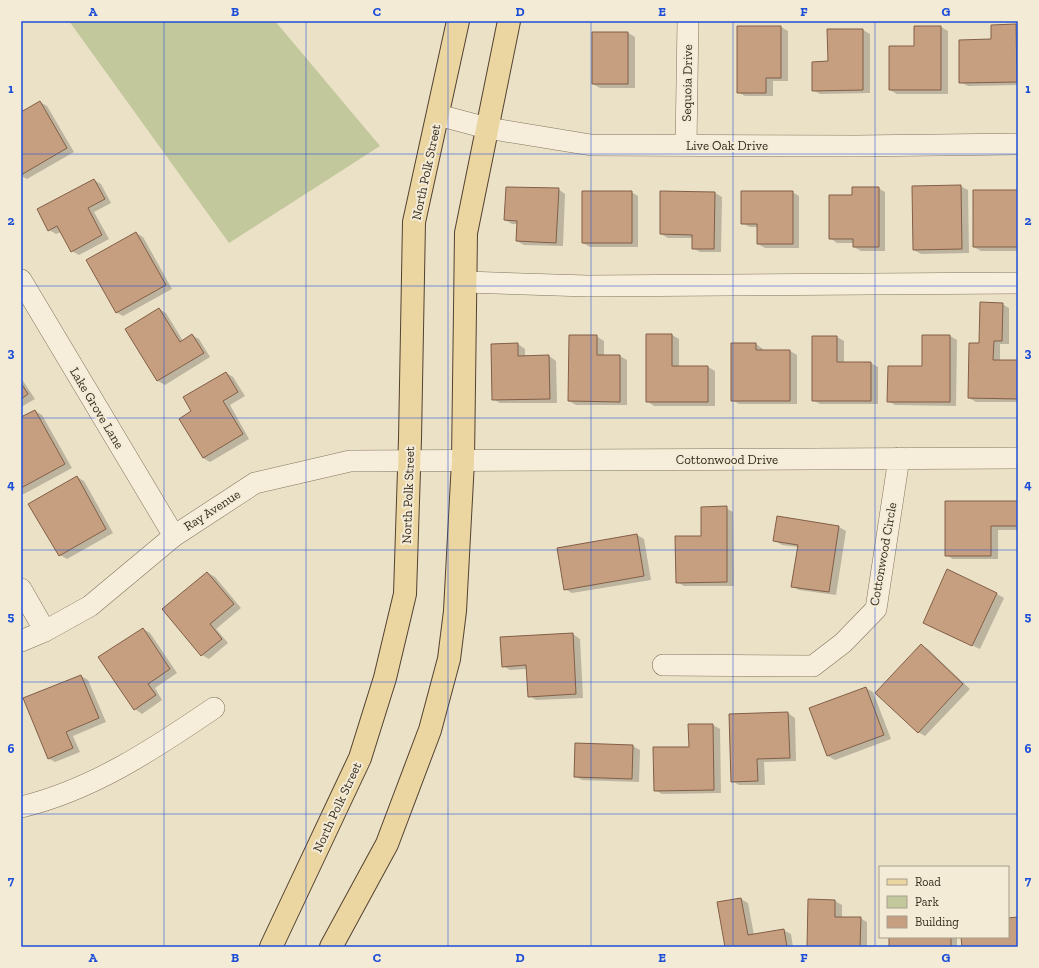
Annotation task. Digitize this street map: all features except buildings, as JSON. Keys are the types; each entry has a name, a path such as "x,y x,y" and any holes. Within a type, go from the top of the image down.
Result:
{"main road":[{"name":"North Polk Street","path":"271,947 360,758 386,678 405,594 410,461 414,222 458,21"},
{"path":"331,947 387,844 430,730 449,659 455,611 463,461 466,233 509,21"}],"street":[{"name":"Sequoia Drive","path":"686,145 688,21"},
{"name":"Live Oak Drive","path":"438,115 487,128 591,145 856,146 1018,144"},
{"path":"466,282 587,286 1018,283"},
{"name":"Lake Grove Lane","path":"22,283 174,536"},
{"name":"Cottonwood Circle","path":"663,666 813,666 843,643 876,609 899,458"},
{"name":"Cottonwood Drive","path":"435,461 1018,458"},
{"name":"Ray Avenue","path":"21,642 46,631 90,606 174,536 255,483 350,461 435,461"},
{"path":"21,589 46,631"},
{"path":"21,807 45,801 95,781 164,742 214,708"}],"green space":[{"path":"69,21 275,21 380,146 229,243"}]}
